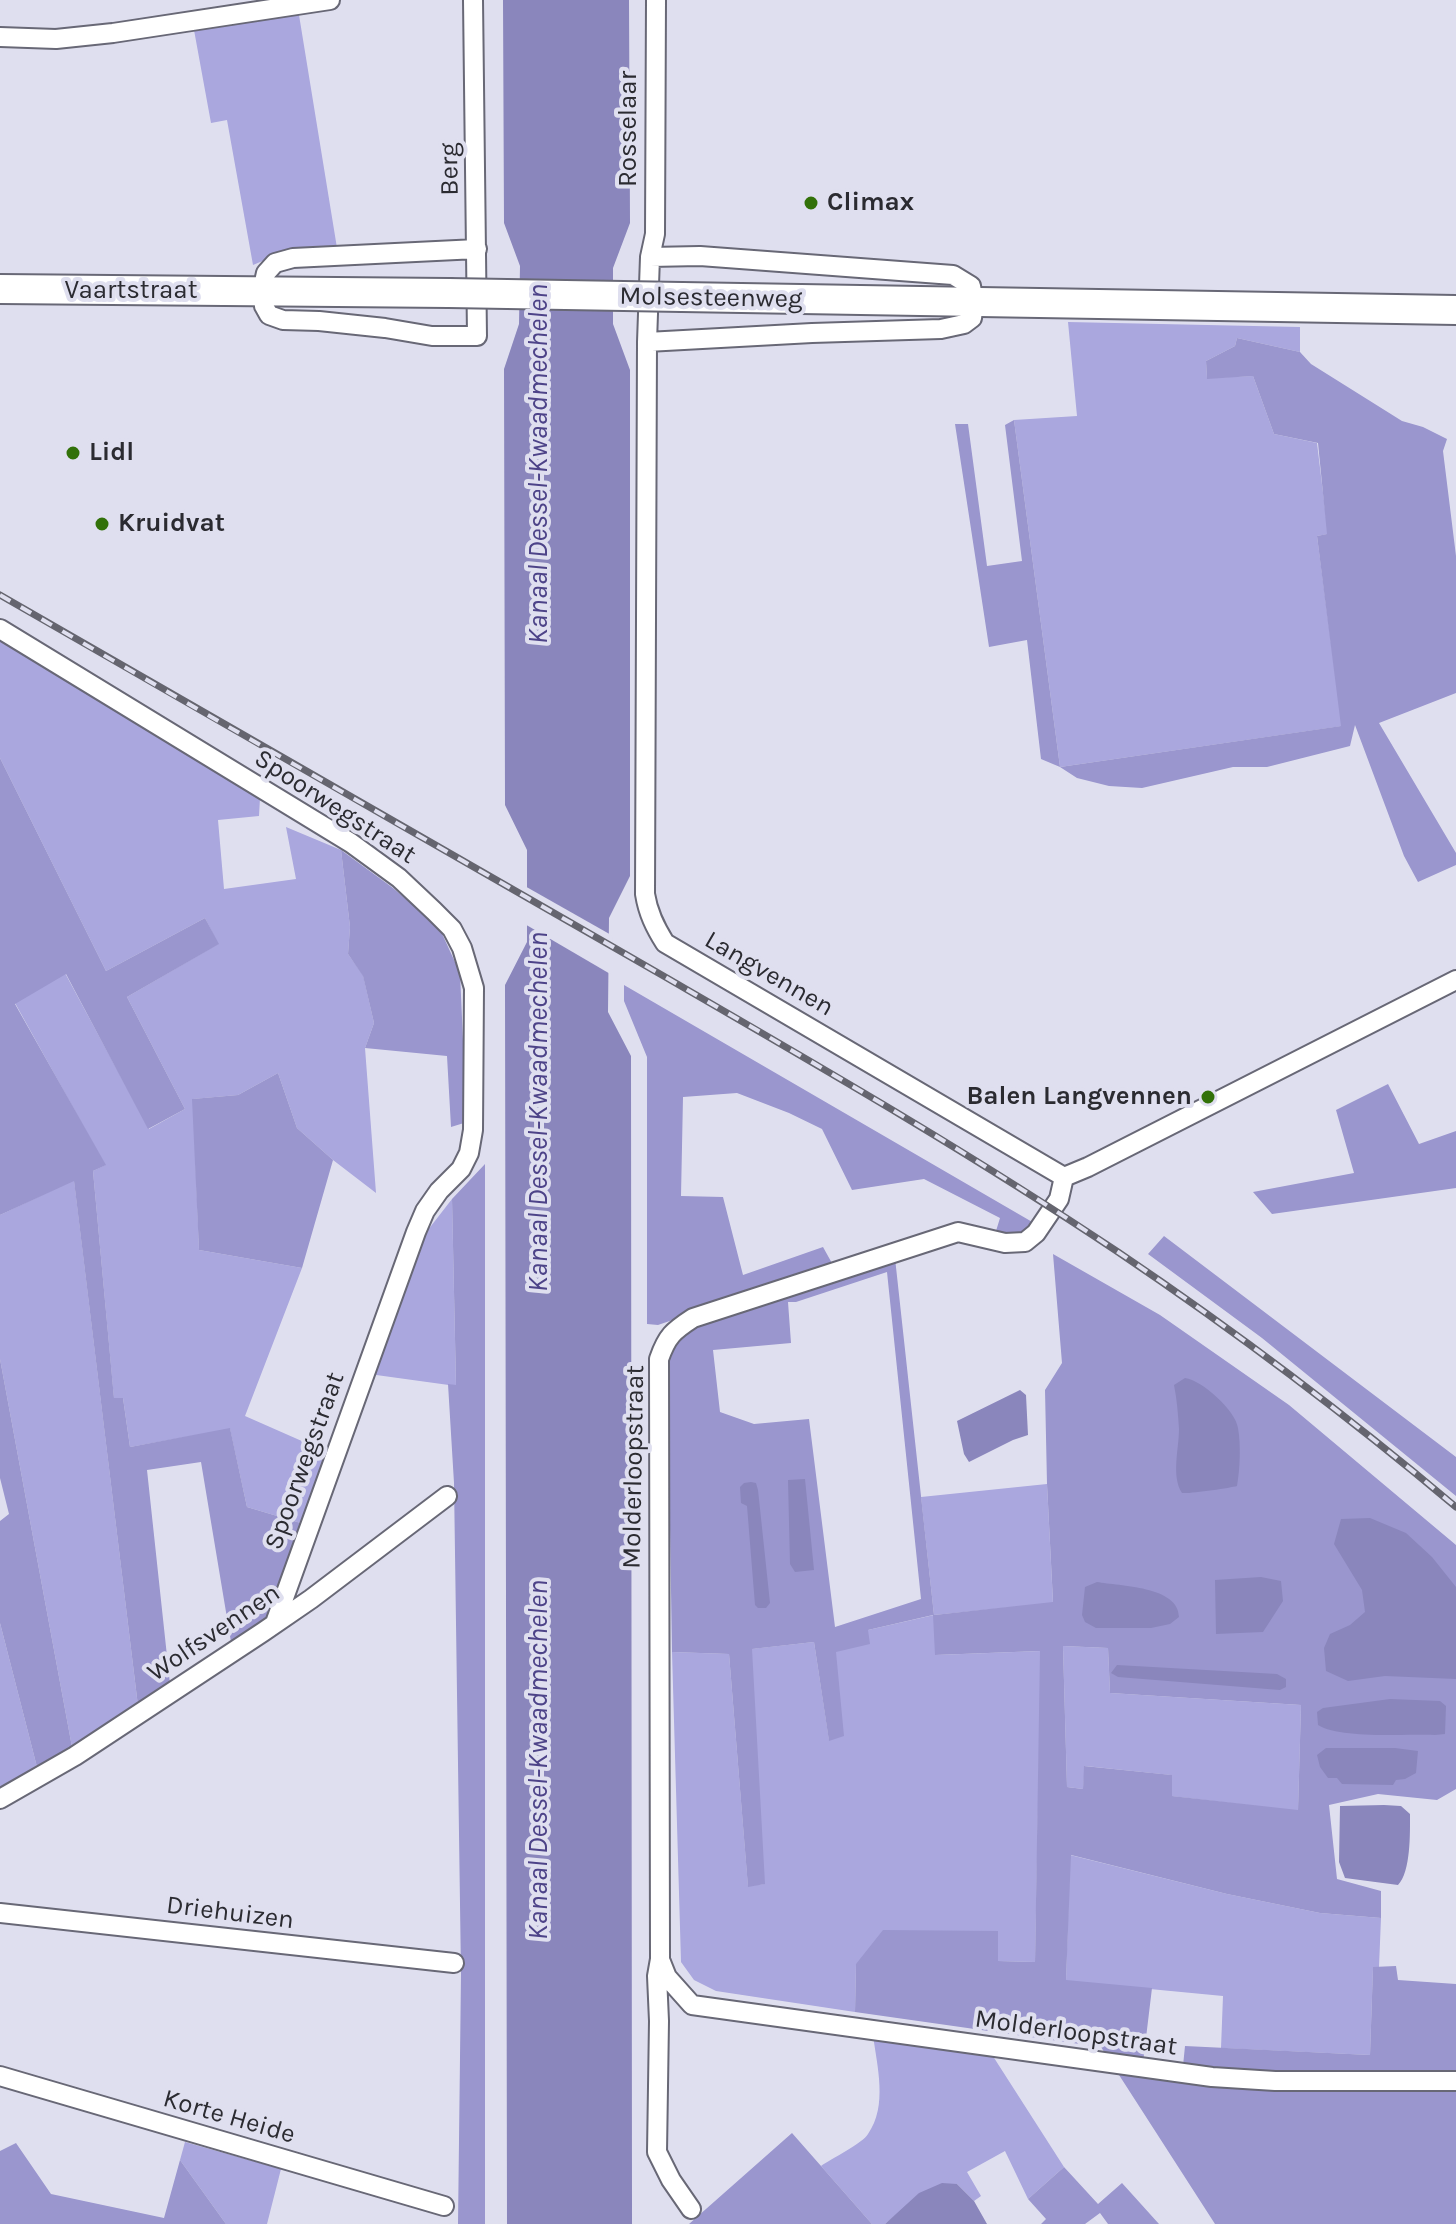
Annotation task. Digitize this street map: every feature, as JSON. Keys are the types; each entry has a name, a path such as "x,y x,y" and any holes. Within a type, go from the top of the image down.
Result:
{"main road":[{"name":"Vaartstraat","path":"0,289 449,293"},
{"name":"Molsesteenweg","path":"449,293 1456,310"}],"street":[{"path":"0,37 56,39 113,33 330,0"},
{"name":"Berg","path":"262,291 269,315 283,320 359,325 432,336 477,336 473,0"},
{"name":"Rosselaar","path":"650,257 655,234 656,0"},
{"path":"262,291 266,273 275,263 293,258 477,249"},
{"name":"Molsesteenweg","path":"647,342 941,329 964,324 972,318 974,303 971,286 953,275 700,256 650,257"},
{"name":"Langvennen","path":"650,257 645,894 654,926 665,943 1064,1177"},
{"name":"Spoorwegstraat","path":"0,629 351,843 399,878 452,929 462,948 474,988 473,1130 469,1153 461,1169 432,1201 416,1232 275,1623"},
{"path":"1064,1177 1102,1161 1456,980"},
{"name":"Molderloopstraat","path":"691,2209 657,2152 657,1976 660,1959 659,1359 665,1342 673,1331 693,1318 958,1232 1005,1243 1025,1242 1036,1233 1059,1199 1064,1177"},
{"name":"Wolfsvennen","path":"0,1799 75,1756 311,1599 447,1496"},
{"name":"Driehuizen","path":"0,1913 454,1963"},
{"path":"660,1959 667,1977 692,2005"},
{"path":"659,2021 669,2010 692,2005"},
{"name":"Molderloopstraat","path":"692,2005 1212,2077 1275,2081 1456,2081"},
{"name":"Korte Heide","path":"0,2076 444,2206"}],"shaded area":[{"path":"299,15 337,248 272,257 253,265 227,120 211,123 194,30"},
{"path":"1068,322 1300,327 1300,352 1237,338 1235,346 1206,361 1207,378 1253,376 1274,434 1317,443 1328,534 1317,536 1342,726 1060,767 1014,420 1077,416"},
{"path":"1237,338 1300,352 1311,364 1402,421 1447,439 1443,451 1456,556 1456,693 1379,723 1456,853 1456,865 1418,882 1404,856 1355,725 1350,746 1267,767 1233,767 1142,788 1109,786 1077,778 1060,767 1341,726 1317,536 1327,534 1318,443 1274,434 1253,376 1207,379 1206,361 1235,346"},
{"path":"1014,420 1060,767 1041,759 1027,640 989,647 955,424 968,424 987,566 1022,561 1005,425"},
{"path":"0,640 260,798 259,816 218,820 224,889 296,879 286,827 341,850 350,927 348,954 363,975 374,1023 365,1048 376,1193 297,1128 278,1073 238,1095 193,1099 199,1250 302,1268 245,1416 329,1453 304,1524 247,1507 230,1429 130,1447 123,1398 114,1399 93,1171 105,1165 15,1003 65,973 149,1129 185,1109 127,997 218,944 205,918 106,971 0,758"},
{"path":"0,758 106,971 205,918 219,944 127,997 185,1109 148,1129 66,974 15,1004 106,1165 93,1171 114,1398 123,1398 130,1447 230,1428 247,1507 304,1524 272,1616 231,1642 201,1462 147,1470 170,1684 138,1706 74,1181 0,1215"},
{"path":"341,850 439,927 460,973 464,1123 451,1127 447,1056 365,1048 374,1023 363,976 348,954 350,927"},
{"path":"624,985 1034,1223 1022,1233 996,1231 1000,1218 924,1179 852,1190 822,1129 737,1093 683,1097 681,1196 723,1197 743,1275 823,1247 833,1265 658,1325 647,1324 647,1057 624,1001"},
{"path":"278,1073 297,1128 333,1160 302,1268 199,1250 192,1099 238,1095"},
{"path":"1388,1084 1419,1144 1456,1131 1456,1188 1272,1214 1253,1192 1354,1173 1336,1110"},
{"path":"485,1164 485,2224 458,2224 461,1974 454,1483 448,1384 456,1385 452,1199"},
{"path":"74,1180 138,1706 72,1747 0,1359 0,1215"},
{"path":"452,1199 456,1386 369,1374 424,1235"},
{"path":"1164,1236 1456,1457 1456,1496 1262,1338 1148,1254"},
{"path":"1053,1254 1160,1315 1289,1405 1456,1545 1456,1789 1437,1800 1378,1794 1329,1805 1337,1879 1381,1891 1381,1918 1320,1913 1227,1894 1071,1855 1066,1980 1152,1988 1142,2071 1182,2076 1185,2046 1370,2055 1373,1967 1396,1966 1398,1980 1456,1984 1456,2224 1215,2224 1101,2047 855,2012 856,1964 883,1930 998,1931 998,1961 1035,1962 1040,1651 935,1655 933,1615 868,1630 870,1644 836,1652 844,1736 829,1741 814,1642 752,1649 765,1884 748,1887 729,1654 672,1652 667,1341 703,1322 895,1258 934,1615 1053,1602 1045,1390 1062,1363","holes":["887,1272 921,1599 835,1627 809,1419 754,1424 720,1412 713,1350 791,1343 788,1302","1063,1646 1108,1648 1110,1693 1301,1705 1298,1810 1172,1796 1172,1775 1084,1766 1083,1789 1067,1787"]},
{"path":"0,1359 72,1747 37,1767 0,1623 0,1521 9,1514 0,1478"},
{"path":"1047,1484 1053,1603 934,1615 921,1497"},
{"path":"934,1615 936,1655 1041,1651 1035,1962 998,1961 998,1931 856,1964 855,2012 716,1991 694,1980 681,1962 672,1652 729,1654 748,1886 764,1884 751,1649 814,1642 829,1740 836,1651 868,1630"},
{"path":"0,1623 37,1767 0,1788"},
{"path":"1063,1646 1108,1648 1110,1693 1301,1705 1298,1811 1171,1796 1171,1775 1085,1766 1083,1789 1067,1787"},
{"path":"1070,1855 1227,1894 1320,1913 1381,1918 1379,1967 1373,1968 1370,2055 1221,2048 1223,1996 1066,1981"},
{"path":"873,2035 989,2050 1064,2167 1028,2199 1005,2151 967,2172 981,2196 974,2201 957,2184 897,2214 885,2224 872,2224 821,2166 860,2142 874,2123 880,2086"},
{"path":"792,2133 872,2224 689,2224"},
{"path":"185,2142 281,2169 267,2224 226,2224 180,2160"},
{"path":"16,2143 51,2194 164,2218 180,2160 226,2224 0,2224 0,2151"},
{"path":"1064,2167 1098,2204 1122,2183 1159,2224 1108,2224 1100,2213 1085,2224 1041,2224 1046,2219 1028,2199"}],"water":[{"name":"Kanaal Dessel-Kwaadmechelen","path":"503,0 629,0 630,223 613,268 613,324 630,370 630,876 609,918 608,1012 631,1056 632,2224 507,2224 505,985 527,942 527,850 505,805 504,369 519,324 520,266 504,223"},
{"path":"1185,1378 1209,1390 1236,1421 1240,1449 1237,1486 1182,1493 1176,1471 1179,1429 1174,1385"},
{"path":"1020,1390 1026,1395 1028,1435 969,1462 964,1454 957,1421"},
{"path":"805,1479 814,1570 795,1572 790,1564 788,1480"},
{"path":"756,1483 758,1490 770,1603 766,1608 755,1605 747,1506 741,1503 740,1487"},
{"path":"1370,1518 1406,1533 1432,1557 1456,1587 1456,1679 1385,1676 1348,1681 1326,1671 1324,1648 1330,1634 1350,1625 1365,1612 1362,1590 1334,1544 1341,1519"},
{"path":"1261,1577 1281,1581 1283,1601 1263,1632 1216,1634 1215,1580"},
{"path":"1097,1582 1159,1593 1176,1607 1179,1617 1170,1624 1151,1628 1096,1628 1085,1622 1082,1615 1085,1587"},
{"path":"1117,1665 1277,1674 1286,1679 1286,1687 1280,1690 1118,1677 1111,1673"},
{"path":"1390,1699 1440,1701 1446,1706 1445,1734 1357,1734 1318,1725 1317,1712 1323,1708"},
{"path":"1326,1748 1418,1751 1416,1773 1396,1780 1393,1785 1342,1784 1337,1778 1328,1778 1320,1767 1317,1755"},
{"path":"1340,1806 1401,1806 1410,1814 1409,1852 1402,1879 1398,1885 1345,1878 1339,1862"},
{"path":"942,2183 957,2184 974,2201 987,2224 885,2224 919,2193"}],"pier":[{"path":"523,885 613,936 612,975 523,923"}],"railway":[{"path":"0,595 724,1011 1007,1180 1118,1252 1248,1343 1456,1507"}],"place":[{"name":"Climax","path":"811,203"},
{"name":"Lidl","path":"73,453"},
{"name":"Kruidvat","path":"102,524"},
{"name":"Balen Langvennen","path":"1208,1097"}]}
